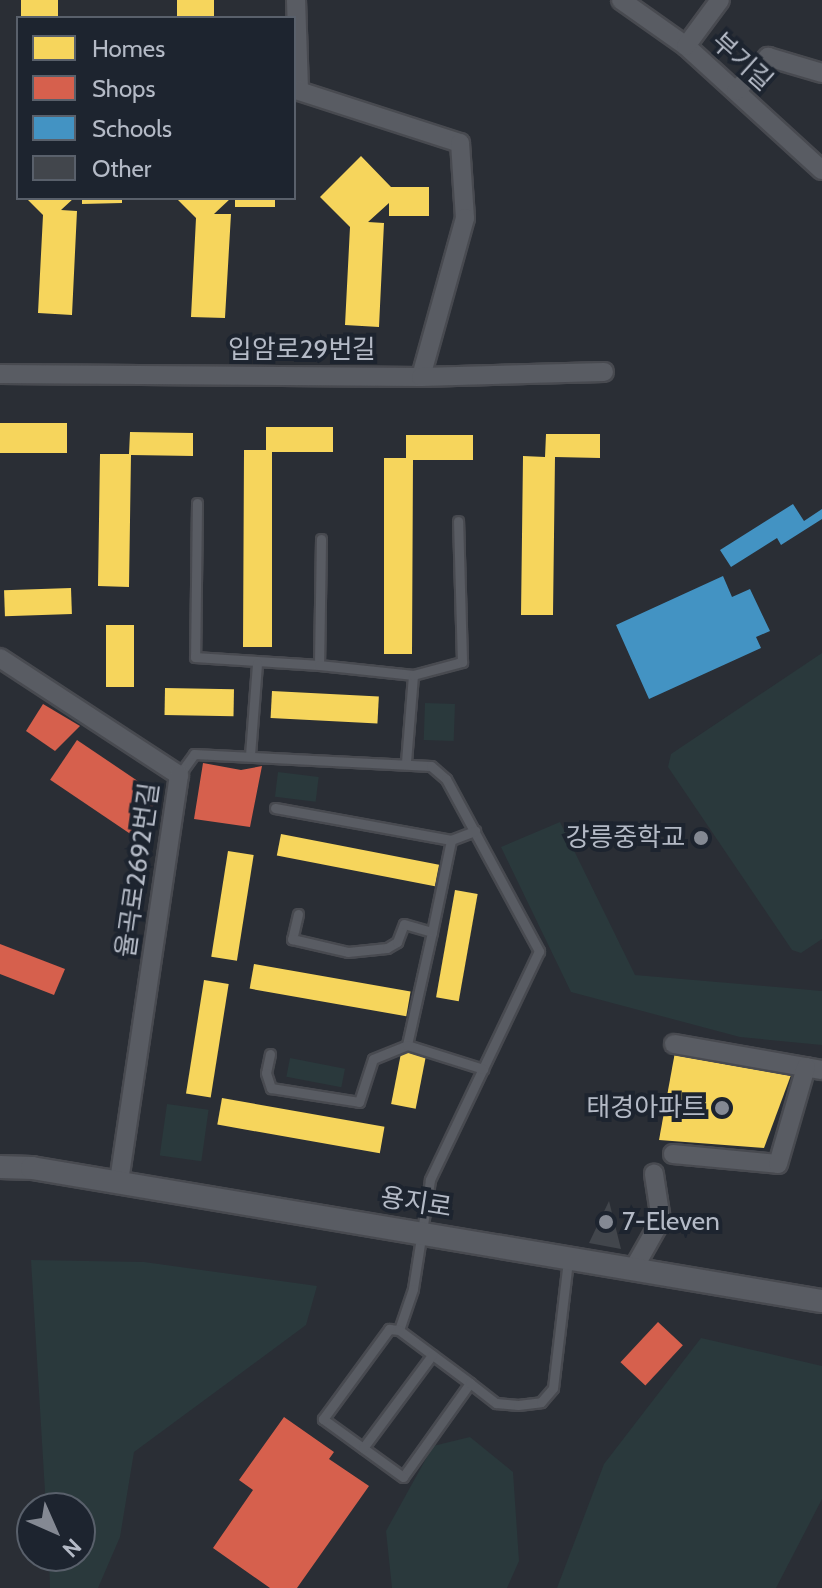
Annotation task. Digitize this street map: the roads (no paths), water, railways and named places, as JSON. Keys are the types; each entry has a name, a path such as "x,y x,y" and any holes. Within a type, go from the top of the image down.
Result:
{"street":[{"path":"296,0 299,91 460,143 465,218 421,377"},
{"name":"부기길","path":"621,0 686,46 822,170"},
{"path":"686,46 720,0"},
{"path":"736,91 768,57 822,73"},
{"name":"입암로29번길","path":"0,374 421,377 604,372"},
{"name":"율곡로2692번길","path":"0,658 179,775 119,1182"},
{"path":"673,1154 778,1164 814,1068 674,1044"},
{"name":"용지로","path":"0,1167 119,1182 822,1301"},
{"path":"634,1268 661,1220 654,1174"}],"lane":[{"path":"197,503 195,657 413,675 462,662 458,521"},
{"path":"319,665 321,539"},
{"path":"250,755 257,663"},
{"path":"406,762 413,675"},
{"path":"179,775 194,754 406,762 431,766 446,779 539,951 430,1180 413,1289 399,1330"},
{"path":"275,808 451,840 475,831"},
{"path":"407,1045 451,840"},
{"path":"298,914 292,939 348,952 387,948 397,942 404,924 432,932"},
{"path":"270,1054 266,1073 271,1088 359,1102 373,1059 407,1045 483,1069"},
{"path":"470,1383 403,1477 323,1419 389,1329 399,1330 470,1383 496,1403 518,1405 541,1402 553,1388 568,1257"},
{"path":"363,1448 432,1355"}],"place":[{"name":"강릉중학교","path":"701,838"},
{"name":"태경아파트","path":"722,1108"},
{"name":"7-Eleven","path":"606,1222"}]}
